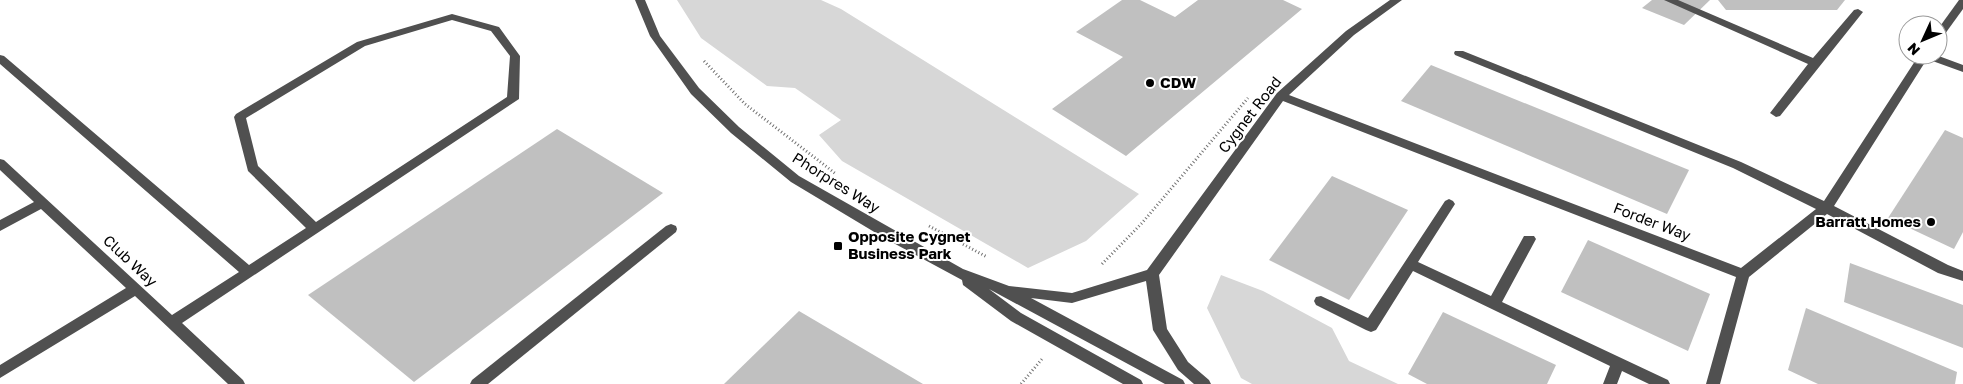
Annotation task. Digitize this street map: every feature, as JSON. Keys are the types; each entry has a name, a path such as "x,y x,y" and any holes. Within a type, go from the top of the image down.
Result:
{"street":[{"name":"Phorpres Way","path":"640,0 655,36 695,92 735,130 795,179 958,274 1002,289 1178,384"},
{"name":"Cygnet Road","path":"1152,274 1281,96 1350,33 1397,0"},
{"path":"1669,0 1815,63"},
{"path":"1948,22 1963,2"},
{"path":"1776,113 1858,12"},
{"path":"172,322 315,229 513,99 515,56 495,29 452,17 361,44 240,117 252,168 315,229"},
{"path":"1460,52 1737,165 1826,208 1943,269 1963,276"},
{"path":"0,58 248,272"},
{"path":"1948,64 1963,70"},
{"path":"1716,383 1743,274 1826,208 1919,65"},
{"name":"Forder Way","path":"1281,96 1743,274"},
{"name":"Club Way","path":"0,163 238,384"},
{"path":"0,226 43,202"},
{"path":"1321,301 1371,326 1448,204"},
{"path":"477,384 671,229"},
{"path":"1494,304 1529,239"},
{"path":"1410,264 1663,384"},
{"path":"958,274 1016,317 1136,384"},
{"path":"1002,289 1072,298 1104,290 1152,274 1160,330 1183,366 1204,384"},
{"path":"0,372 136,289"},
{"path":"1610,384 1619,362"}],"path":[{"path":"700,58 746,104 843,178"},
{"path":"1098,268 1142,223 1253,93"},
{"path":"928,226 990,258"},
{"path":"1021,384 1057,340"}],"shaded area":[{"path":"677,0 821,0 841,9 1139,194 1086,241 1028,268 842,161 819,135 841,120 795,88 767,86 701,38"},
{"path":"1221,275 1263,291 1332,328 1349,361 1398,384 1252,384 1241,378 1207,308"}],"building":[{"name":"CDW","path":"1122,0 1140,0 1175,17 1198,0 1283,0 1302,9 1126,156 1052,109 1123,57 1076,32"},
{"path":"1652,0 1710,0 1684,25 1642,8"},
{"path":"1718,0 1845,0 1837,10 1726,10"},
{"path":"1431,65 1689,170 1667,214 1401,101"},
{"path":"557,129 663,193 414,382 308,295"},
{"path":"1945,130 1963,138 1963,232 1954,249 1888,218"},
{"path":"1332,176 1408,210 1349,300 1269,260"},
{"path":"1588,240 1710,294 1688,351 1561,292"},
{"path":"1850,263 1963,305 1963,348 1844,302"},
{"path":"1806,308 1957,372 1955,384 1818,384 1788,370"},
{"path":"799,311 923,384 724,384"},
{"path":"1443,312 1556,365 1547,384 1427,384 1408,374"}],"place":[{"name":"CDW","path":"1150,83"},
{"name":"Barratt Homes","path":"1931,222"},
{"name":"Opposite Cygnet Business Park","path":"838,246"}]}
